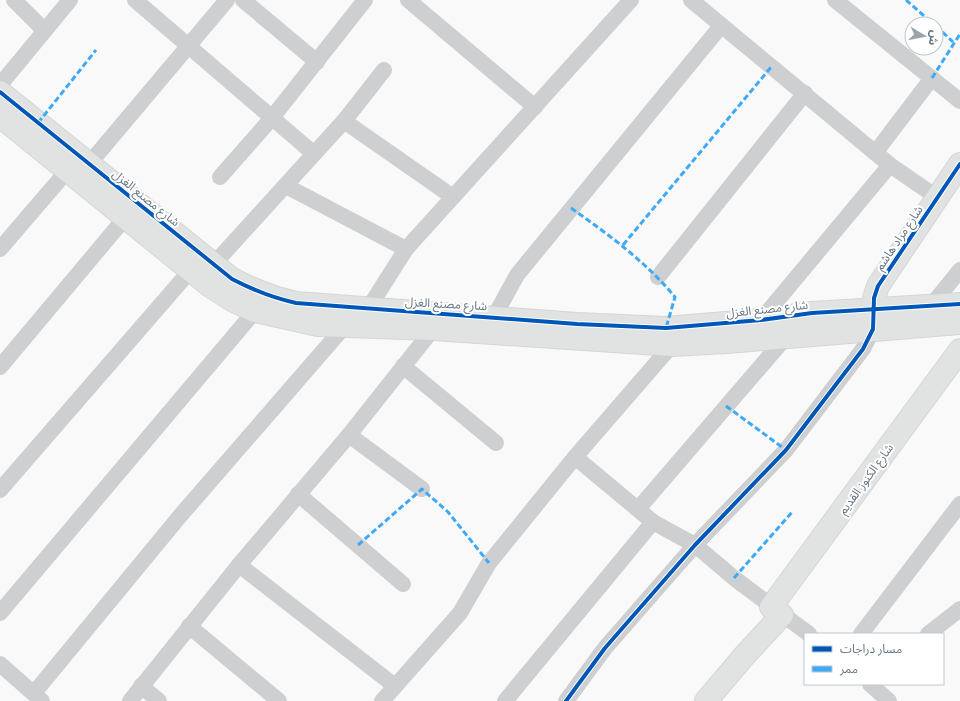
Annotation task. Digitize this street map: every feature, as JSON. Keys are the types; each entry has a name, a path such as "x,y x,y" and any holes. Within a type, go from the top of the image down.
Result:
{"street":[{"path":"14,0 44,30"},
{"path":"0,85 70,0"},
{"path":"135,0 271,119 313,153"},
{"path":"89,164 227,0"},
{"path":"243,0 317,62"},
{"path":"220,177 271,119 364,0"},
{"path":"408,0 534,107"},
{"path":"368,309 406,249 631,0"},
{"path":"691,0 875,153 938,198"},
{"path":"835,0 960,101"},
{"path":"494,316 517,275 721,26"},
{"path":"213,265 286,186 313,153 344,121 384,70"},
{"path":"875,153 932,78"},
{"name":"شارع مصنع الغزل","path":"0,92 6,119 190,271 232,300 255,311 318,325 433,329 672,344 727,342 786,337 930,307 960,304"},
{"path":"658,277 805,94"},
{"name":"شارع مصنع الغزل","path":"6,119 89,164 213,265 245,286 274,298 296,303 368,309 494,316 584,324 666,328 812,314 960,324"},
{"path":"344,121 453,197"},
{"name":"شارع مراد هاشم","path":"874,319 874,298 878,286 960,164"},
{"path":"760,320 890,165"},
{"path":"0,249 68,171"},
{"path":"286,186 406,249"},
{"path":"0,367 125,218"},
{"path":"930,307 960,270"},
{"path":"0,490 190,271"},
{"path":"0,613 255,311"},
{"path":"566,701 605,648 695,545 786,450 863,348 874,319"},
{"path":"0,664 38,699 180,516 344,327"},
{"path":"130,701 188,626 349,435 433,329"},
{"path":"638,509 786,337"},
{"path":"382,701 460,613 489,563 575,457 672,344"},
{"name":"شارع الكنوز القديم","path":"706,701 745,655 777,611 960,350"},
{"path":"403,366 496,442"},
{"path":"349,435 422,490"},
{"path":"575,457 653,522 695,545 777,611 808,633"},
{"path":"298,494 403,584"},
{"path":"862,633 960,504"},
{"path":"505,701 653,522"},
{"path":"238,565 395,686"},
{"path":"929,633 960,609"},
{"path":"188,626 279,701"},
{"path":"871,685 889,701"},
{"path":"141,686 159,701"}],"marked path":[{"path":"906,0 924,16"},
{"path":"944,34 953,42"},
{"path":"932,78 960,34"},
{"path":"38,123 96,50"},
{"path":"623,245 772,66"},
{"path":"571,208 639,260 675,297 666,328"},
{"path":"726,406 786,450"},
{"path":"358,545 422,489 448,512 489,563"},
{"path":"734,578 793,511"}],"cycle path":[{"path":"0,92 232,279 263,293 296,303 577,324 666,328 761,320 812,313 960,304"},
{"path":"566,701 605,648 695,545 786,450 863,349 873,329 874,298 878,286 960,164"}]}
